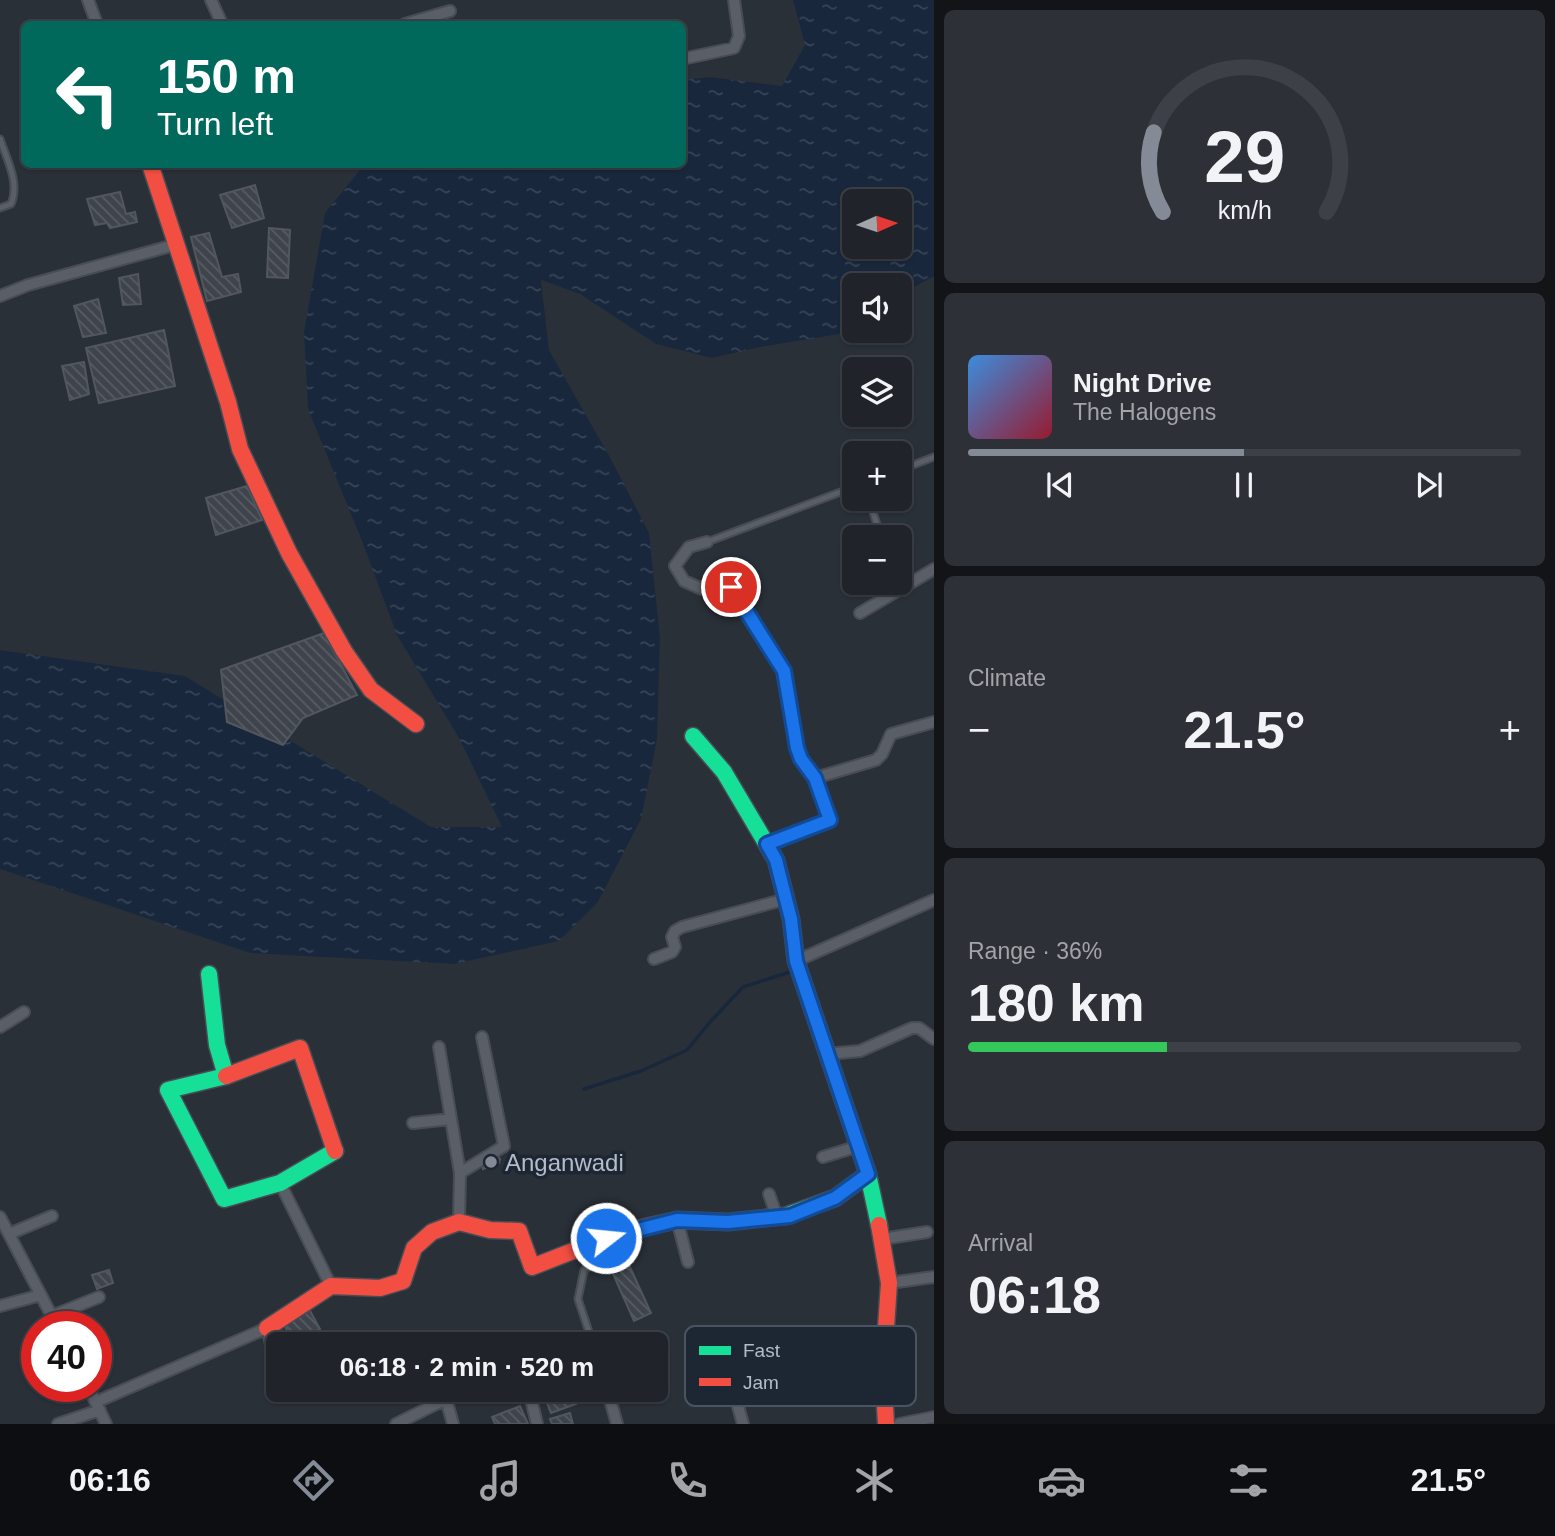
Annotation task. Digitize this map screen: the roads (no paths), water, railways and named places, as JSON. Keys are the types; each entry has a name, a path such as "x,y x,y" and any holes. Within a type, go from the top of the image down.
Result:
{"street":[{"path":"88,0 96,21"},
{"path":"211,0 221,21"},
{"path":"686,58 734,48 739,36 734,0"},
{"path":"415,21 450,11"},
{"path":"151,168 228,402 240,449 289,553 344,652 371,690 416,724"},
{"path":"0,296 28,285 178,244"},
{"path":"708,542 689,547 675,566 684,581 702,589 714,578 731,587 781,663 794,736 801,759 815,778 830,820 767,844"},
{"path":"860,613 934,569"},
{"path":"815,778 876,760 882,754 891,734 934,722"},
{"path":"693,736 724,772 776,860 796,961 868,1174 883,1239 888,1283 886,1326"},
{"path":"654,959 673,952 675,947 672,937 682,927 786,900"},
{"path":"796,961 934,900"},
{"path":"209,974 217,1045 226,1076"},
{"path":"0,1027 24,1013"},
{"path":"826,1054 860,1051 912,1028 919,1028 934,1039"},
{"path":"460,1173 504,1146 482,1037"},
{"path":"439,1047 460,1173 459,1222"},
{"path":"300,1048 335,1152 280,1183 224,1199 168,1090 226,1076 300,1048"},
{"path":"413,1123 451,1119"},
{"path":"823,1157 859,1146"},
{"path":"58,1424 267,1328 331,1286 380,1288 403,1281 414,1248 432,1232 459,1222 490,1230 519,1231 532,1267 606,1238 677,1220 728,1222 790,1216 835,1198 868,1174"},
{"path":"280,1183 331,1286"},
{"path":"769,1194 776,1217"},
{"path":"9,1234 52,1216"},
{"path":"0,1217 50,1311"},
{"path":"677,1220 688,1262"},
{"path":"883,1239 927,1232"},
{"path":"888,1283 934,1277"},
{"path":"0,1306 41,1295"},
{"path":"73,1311 99,1297"},
{"path":"267,1328 268,1332"},
{"path":"396,1424 446,1399 453,1424"},
{"path":"96,1402 106,1424"},
{"path":"532,1402 537,1424"},
{"path":"611,1403 617,1424"},
{"path":"738,1406 743,1424"},
{"path":"885,1406 886,1424"},
{"path":"899,1424 934,1417"}],"lane":[{"path":"0,139 15,184 11,204 0,208"},
{"path":"912,465 934,457"},
{"path":"708,542 842,492"},
{"path":"589,1332 578,1299 584,1270 613,1253 606,1238"}],"water":[{"path":"793,0 934,0 934,276 912,288 912,273 842,273 842,332 712,358 656,344 580,294 541,280 549,350 649,533 660,638 657,739 641,819 598,902 559,941 454,964 250,953 0,869 0,650 185,676 431,827 502,827 459,738 397,635 308,409 304,332 325,213 359,171 365,168 686,168 686,80 709,77 782,86 805,45"}],"waterway":[{"path":"584,1089 641,1071 687,1050 743,987 793,971"}],"place":[{"name":"Anganwadi","path":"491,1162"}]}
